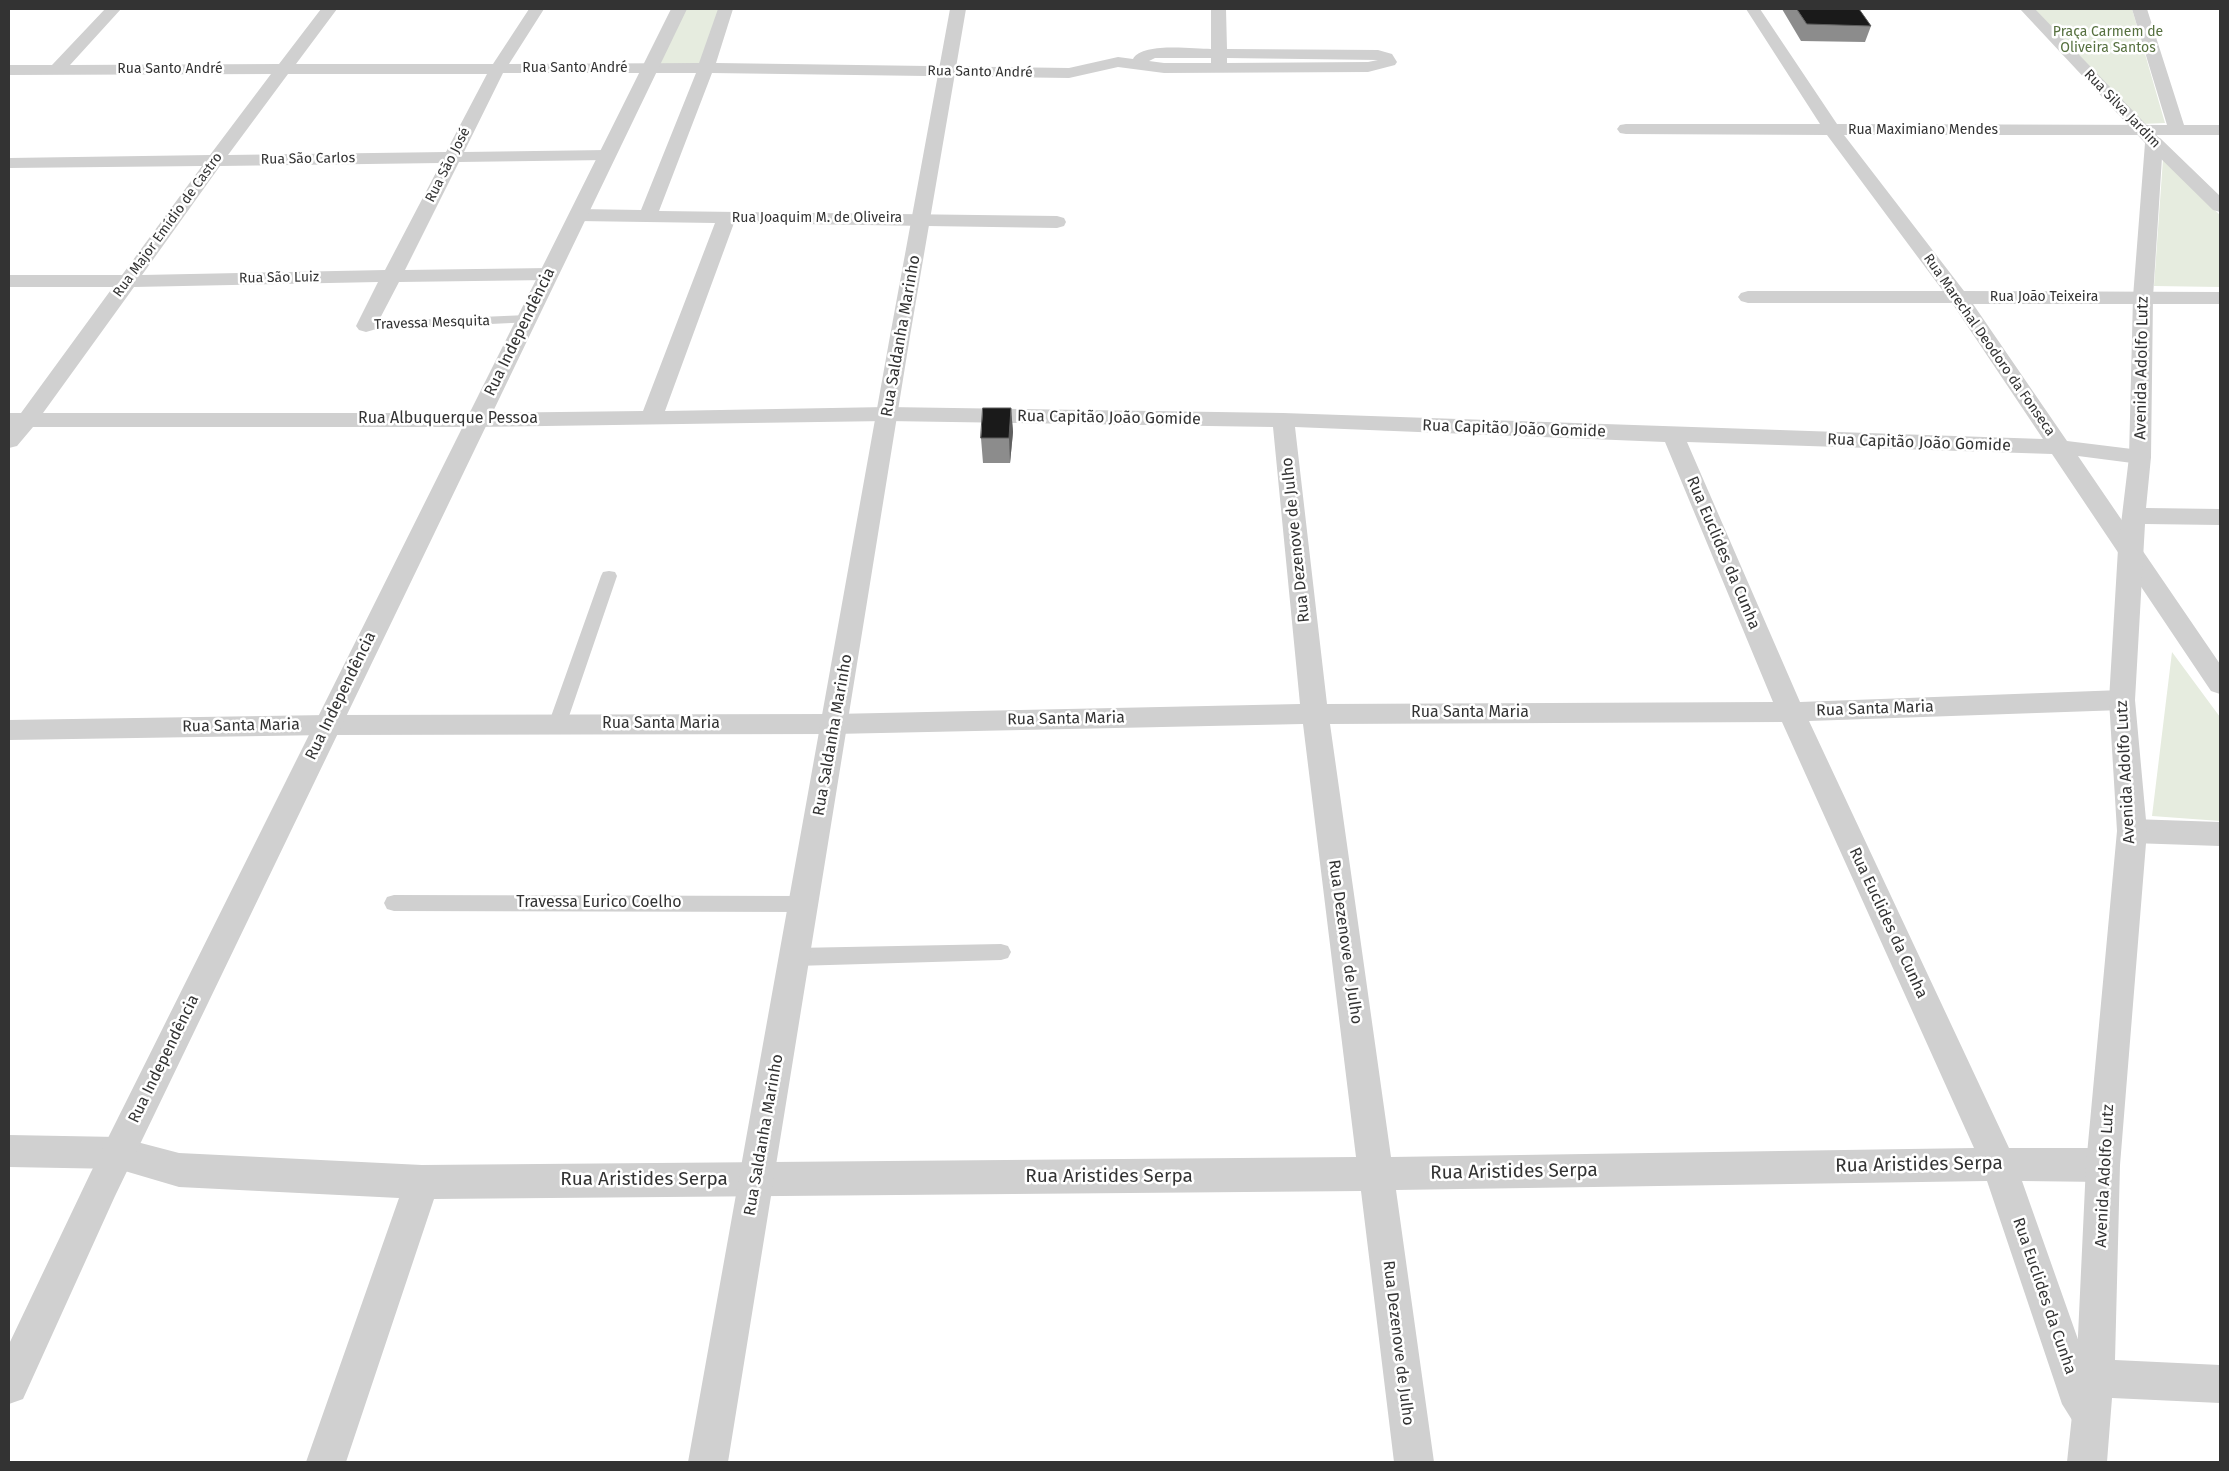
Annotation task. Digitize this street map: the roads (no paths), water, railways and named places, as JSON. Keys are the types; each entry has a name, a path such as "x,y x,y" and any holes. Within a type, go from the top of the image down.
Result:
{"street":[{"path":"57,69 113,9"},
{"name":"Rua Major Emídio de Castro","path":"9,441 18,420 127,282 329,9"},
{"name":"Rua São José","path":"366,326 498,68 536,9"},
{"name":"Rua Independência","path":"9,1385 118,1153 679,9"},
{"path":"648,216 706,68 726,9"},
{"name":"Rua Saldanha Marinho","path":"708,1462 958,9"},
{"path":"1218,9 1219,61"},
{"name":"Rua Marechal Deodoro da Fonseca","path":"1753,9 1832,130 1958,297 2130,548 2220,684"},
{"name":"Rua Silva Jardim","path":"2027,9 2148,136 2220,206"},
{"path":"2140,9 2177,130"},
{"name":"Rua Santo André","path":"9,70 706,68 1069,73 1118,62 1164,68 1219,61 1311,61"},
{"name":"Rua Maximiano Mendes","path":"1626,130 1832,130 2148,136 2177,130 2220,130"},
{"name":"Avenida Adolfo Lutz","path":"2087,1462 2093,1396 2104,1165 2132,831 2122,700 2130,548 2140,457 2148,136"},
{"name":"Rua São Carlos","path":"9,163 607,155"},
{"name":"Rua Joaquim M. de Oliveira","path":"578,215 921,218 1057,222"},
{"path":"652,416 728,217"},
{"name":"Rua São Luiz","path":"9,281 127,282 392,275 548,274"},
{"name":"Rua João Teixeira","path":"1748,297 2220,298"},
{"name":"Rua Albuquerque Pessoa","path":"18,420 477,420 887,414"},
{"name":"Rua Capitão João Gomide","path":"887,414 1283,420 1673,436 2060,447 2140,457"},
{"name":"Rua Dezenove de Julho","path":"1283,420 1315,714 1414,1462"},
{"name":"Rua Euclides da Cunha","path":"1673,436 1791,712 1999,1164 2076,1390 2093,1396"},
{"path":"2135,516 2220,517"},
{"name":"Rua Santa Maria","path":"9,730 327,725 834,724 1315,714 1791,712 2122,700"},
{"path":"2132,831 2220,834"},
{"name":"Rua Aristides Serpa","path":"9,1152 118,1153 179,1170 422,1182 1376,1174 1999,1164 2104,1165"},
{"path":"326,1462 422,1182"},
{"path":"2093,1396 2220,1384"}],"lane":[{"name":"Travessa Mesquita","path":"366,326 527,319"},
{"path":"557,724 609,576"},
{"name":"Travessa Eurico Coelho","path":"394,902 804,904"},
{"path":"795,958 1001,952"}],"park label":[{"name":"Praça Carmem de Oliveira Santos","path":"2108,40"}]}
